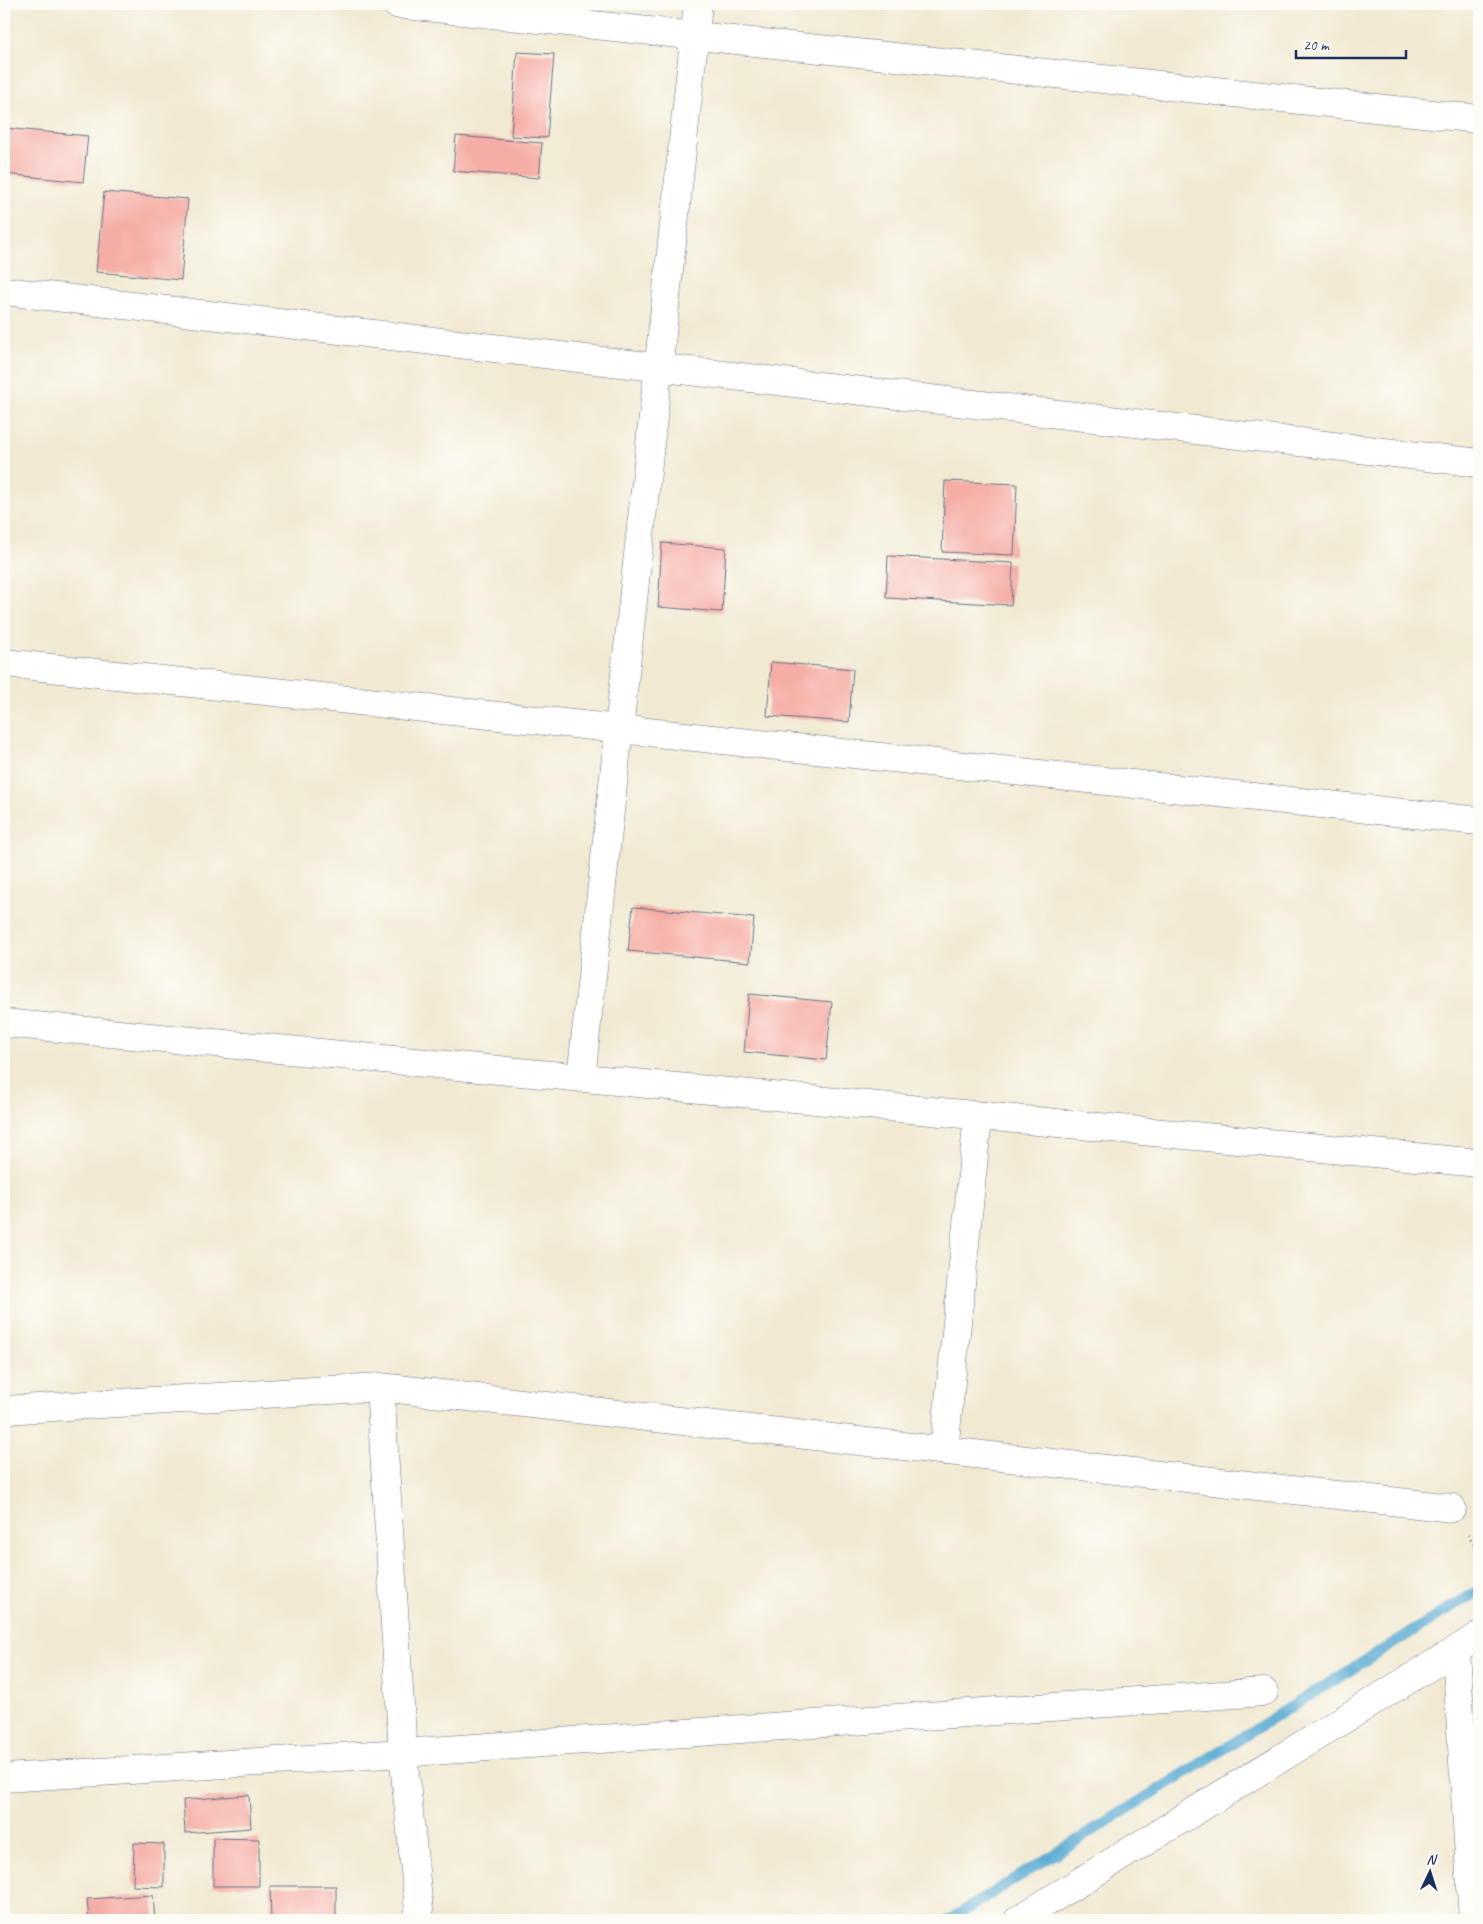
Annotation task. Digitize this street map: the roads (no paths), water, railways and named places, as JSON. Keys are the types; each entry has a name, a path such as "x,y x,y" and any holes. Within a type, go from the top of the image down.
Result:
{"street":[{"path":"396,4 1479,119"},
{"path":"581,1078 698,4"},
{"path":"4,291 1479,463"},
{"path":"4,663 1479,821"},
{"path":"4,1023 1479,1163"},
{"path":"944,1451 978,1116"},
{"path":"380,1387 403,1753 420,1920"},
{"path":"4,1410 380,1387 1452,1508"},
{"path":"1018,1920 1479,1636"},
{"path":"1456,1651 1470,1724 1473,1920"},
{"path":"4,1778 403,1753 1264,1692"}],"waterway":[{"path":"949,1920 1479,1590"}]}
